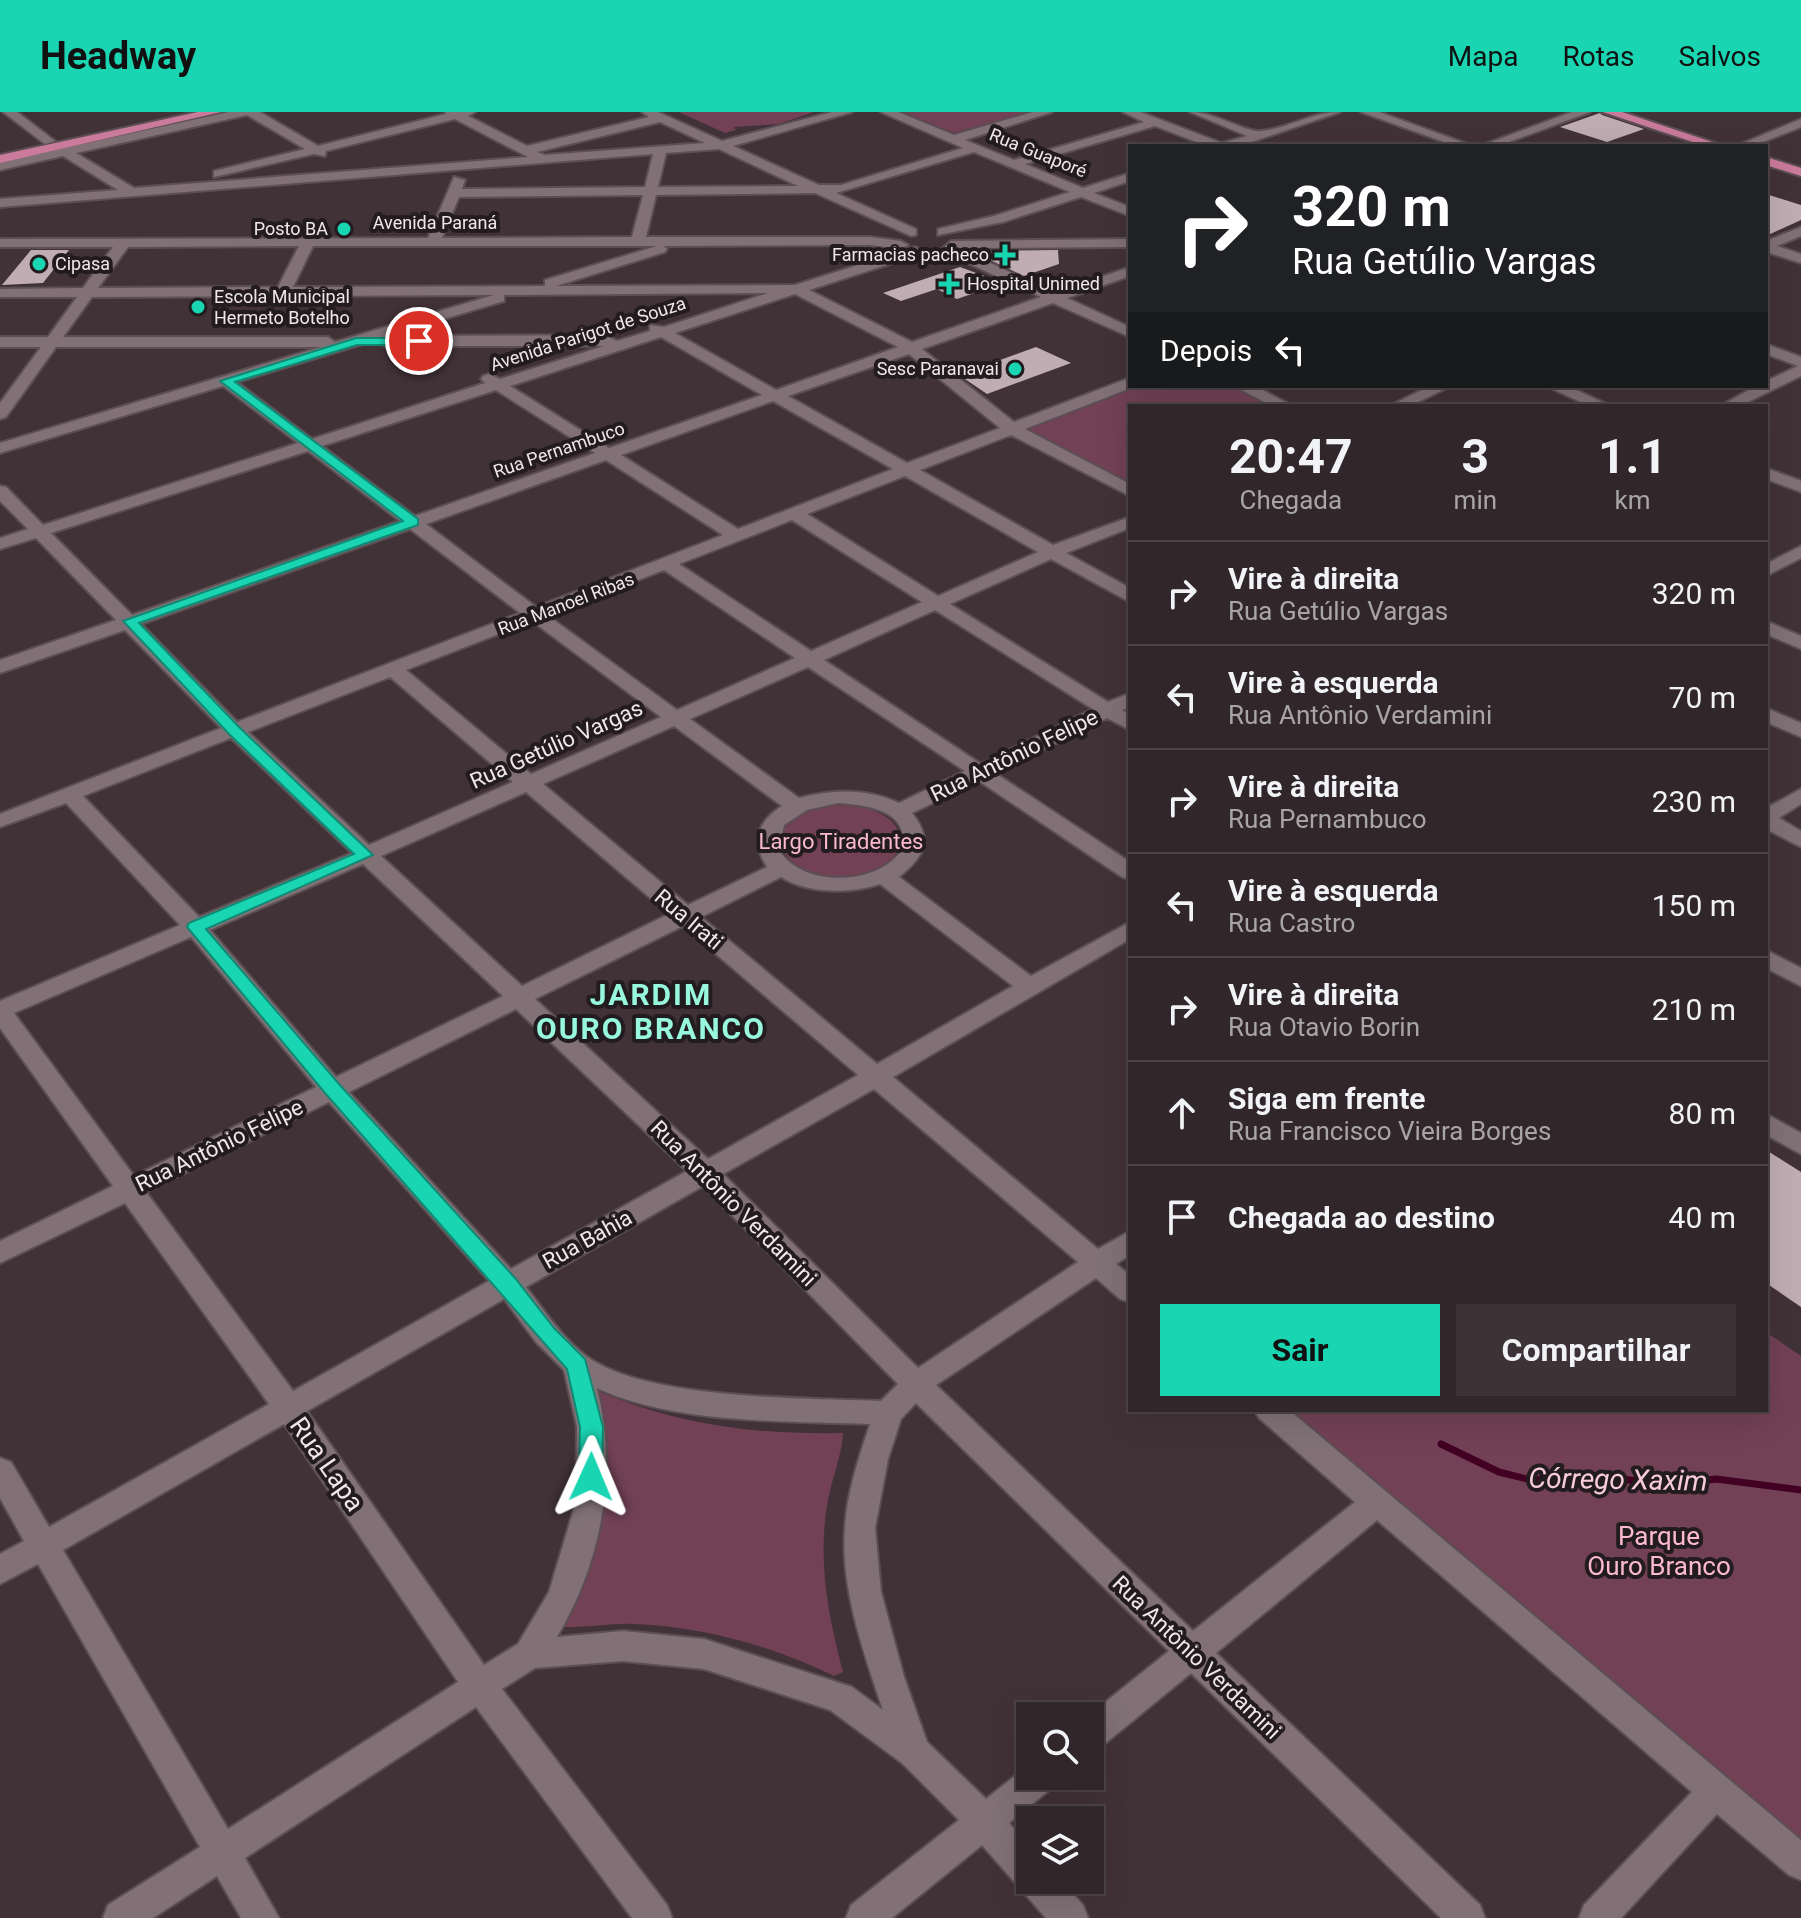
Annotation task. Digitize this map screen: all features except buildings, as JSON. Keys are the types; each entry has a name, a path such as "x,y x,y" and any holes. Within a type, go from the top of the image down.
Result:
{"main road":[{"path":"0,159 215,112"},
{"path":"1609,112 1712,144"},
{"path":"1768,162 1801,172"}],"street":[{"path":"0,152 186,112"},
{"path":"0,166 248,112 358,175"},
{"path":"0,203 722,145 846,112"},
{"name":"Rua Guaporé","path":"887,112 1128,211"},
{"path":"954,139 1046,112"},
{"path":"1129,112 1213,144"},
{"path":"1196,112 1259,136"},
{"path":"1305,112 1319,117"},
{"path":"1233,144 1334,112"},
{"path":"1367,112 1461,144"},
{"path":"1492,144 1584,112"},
{"path":"150,191 459,113 544,160"},
{"path":"11,114 49,141"},
{"path":"526,150 654,115 821,190 922,245 1056,298 1128,332"},
{"path":"1013,164 1156,122"},
{"path":"1747,144 1801,123"},
{"path":"453,193 842,189 975,148"},
{"path":"638,242 660,150"},
{"path":"65,152 131,192"},
{"path":"434,241 464,166"},
{"path":"922,245 943,232 976,226 1128,178"},
{"path":"1768,245 1801,231"},
{"path":"922,245 953,236 943,232"},
{"path":"283,292 309,241"},
{"path":"0,414 124,242"},
{"path":"0,448 685,242"},
{"name":"Avenida Paraná","path":"0,243 1128,243"},
{"name":"Avenida Parigot de Souza","path":"0,544 34,527 611,343 771,288 922,245"},
{"name":"Avenida Parigot de Souza","path":"656,328 796,289 922,245"},
{"path":"1768,246 1801,247"},
{"path":"1768,247 1801,259"},
{"name":"Rua Pernambuco","path":"0,667 1128,272"},
{"path":"0,293 796,289 911,348 1012,429 1128,490"},
{"path":"656,328 1128,595"},
{"path":"0,342 611,343"},
{"path":"1768,350 1801,362"},
{"path":"1768,386 1801,370"},
{"path":"226,381 535,615 796,806"},
{"path":"493,381 737,536"},
{"name":"Rua Manoel Ribas","path":"0,821 1128,384"},
{"path":"1246,388 1281,404"},
{"path":"1402,404 1438,388"},
{"path":"1559,388 1598,404"},
{"path":"1732,404 1764,388"},
{"path":"1768,474 1801,487"},
{"name":"Rua Antônio Verdamini","path":"0,491 235,731 705,1172 916,1384 1467,1918"},
{"path":"794,514 1128,723"},
{"name":"Rua Getúlio Vargas","path":"0,1010 365,855 1052,552 1128,523"},
{"name":"Avenida Parigot de Souza","path":"0,532 34,527"},
{"path":"1768,570 1801,551"},
{"path":"667,564 1128,871"},
{"path":"1768,628 1801,643"},
{"name":"Rua Irati","path":"394,670 1128,1289"},
{"name":"Rua Antônio Felipe","path":"898,812 1128,700"},
{"path":"1768,715 1801,731"},
{"path":"69,794 195,927 332,1089 508,1284 546,1334 577,1365 619,1385 695,1402 888,1413"},
{"path":"1768,818 1801,795"},
{"path":"861,798 898,812 910,824 914,838 912,852 901,866 864,883 819,884 798,878 771,856 767,843 771,829 781,817 796,806 816,800 861,798"},
{"path":"1768,820 1801,840"},
{"name":"Rua Antônio Felipe","path":"0,1253 782,868"},
{"path":"884,876 1030,987"},
{"name":"Rua Bahia","path":"0,1570 876,1076 1128,930"},
{"path":"1768,959 1801,978"},
{"name":"Rua Lapa","path":"0,1010 288,1407 480,1686 654,1918"},
{"path":"1768,1124 1801,1145"},
{"path":"914,1752 888,1677 865,1592 860,1528 873,1459 888,1413 916,1384 1128,1242"},
{"path":"121,1918 529,1654 564,1596 591,1502 592,1427 577,1365"},
{"path":"1271,1412 1801,1863"},
{"path":"0,1471 261,1918"},
{"path":"1104,1723 1377,1502"},
{"path":"529,1654 623,1646 704,1654 840,1698 914,1752 1016,1857"},
{"path":"864,1918 1024,1790"},
{"path":"1597,1918 1716,1790"},
{"path":"1049,1894 1070,1918"}],"green space":[{"path":"679,112 814,112 779,124 734,127 736,130 725,133"},
{"path":"903,112 1031,112 954,133"},
{"path":"1131,388 1234,388 1269,404 1128,404 1128,485 1027,430"},
{"name":"Largo Tiradentes","path":"829,805 864,807 892,822 900,844 892,859 876,870 851,877 826,877 805,870 789,858 781,845 783,830 799,816"},
{"name":"Parque Ouro Branco","path":"1768,1333 1801,1356 1801,1857 1276,1412 1768,1412"},
{"path":"596,1390 687,1420 748,1430 843,1433 828,1500 824,1565 829,1608 843,1672 834,1676 761,1647 710,1633 632,1624 565,1627 562,1623 589,1566 601,1510 602,1453"}],"waterway":[{"name":"Córrego Xaxim","path":"1441,1444 1499,1472 1531,1480 1607,1477 1666,1485 1716,1479 1801,1490"}],"place":[{"name":"Posto BA","path":"344,229"},
{"name":"Farmacias pacheco","path":"1005,255"},
{"name":"Cipasa","path":"39,264"},
{"name":"Hospital Unimed","path":"949,284"},
{"name":"Escola Municipal Hermeto Botelho","path":"198,307"},
{"name":"Sesc Paranavai","path":"1015,369"}],"district":[{"name":"JARDIM OURO BRANCO","path":"651,1012"}],"route":[{"path":"419,341 356,342 226,381 413,522 130,621 235,731 365,855 195,927 332,1089 508,1284 546,1334 577,1365 592,1427 591,1477"}]}
